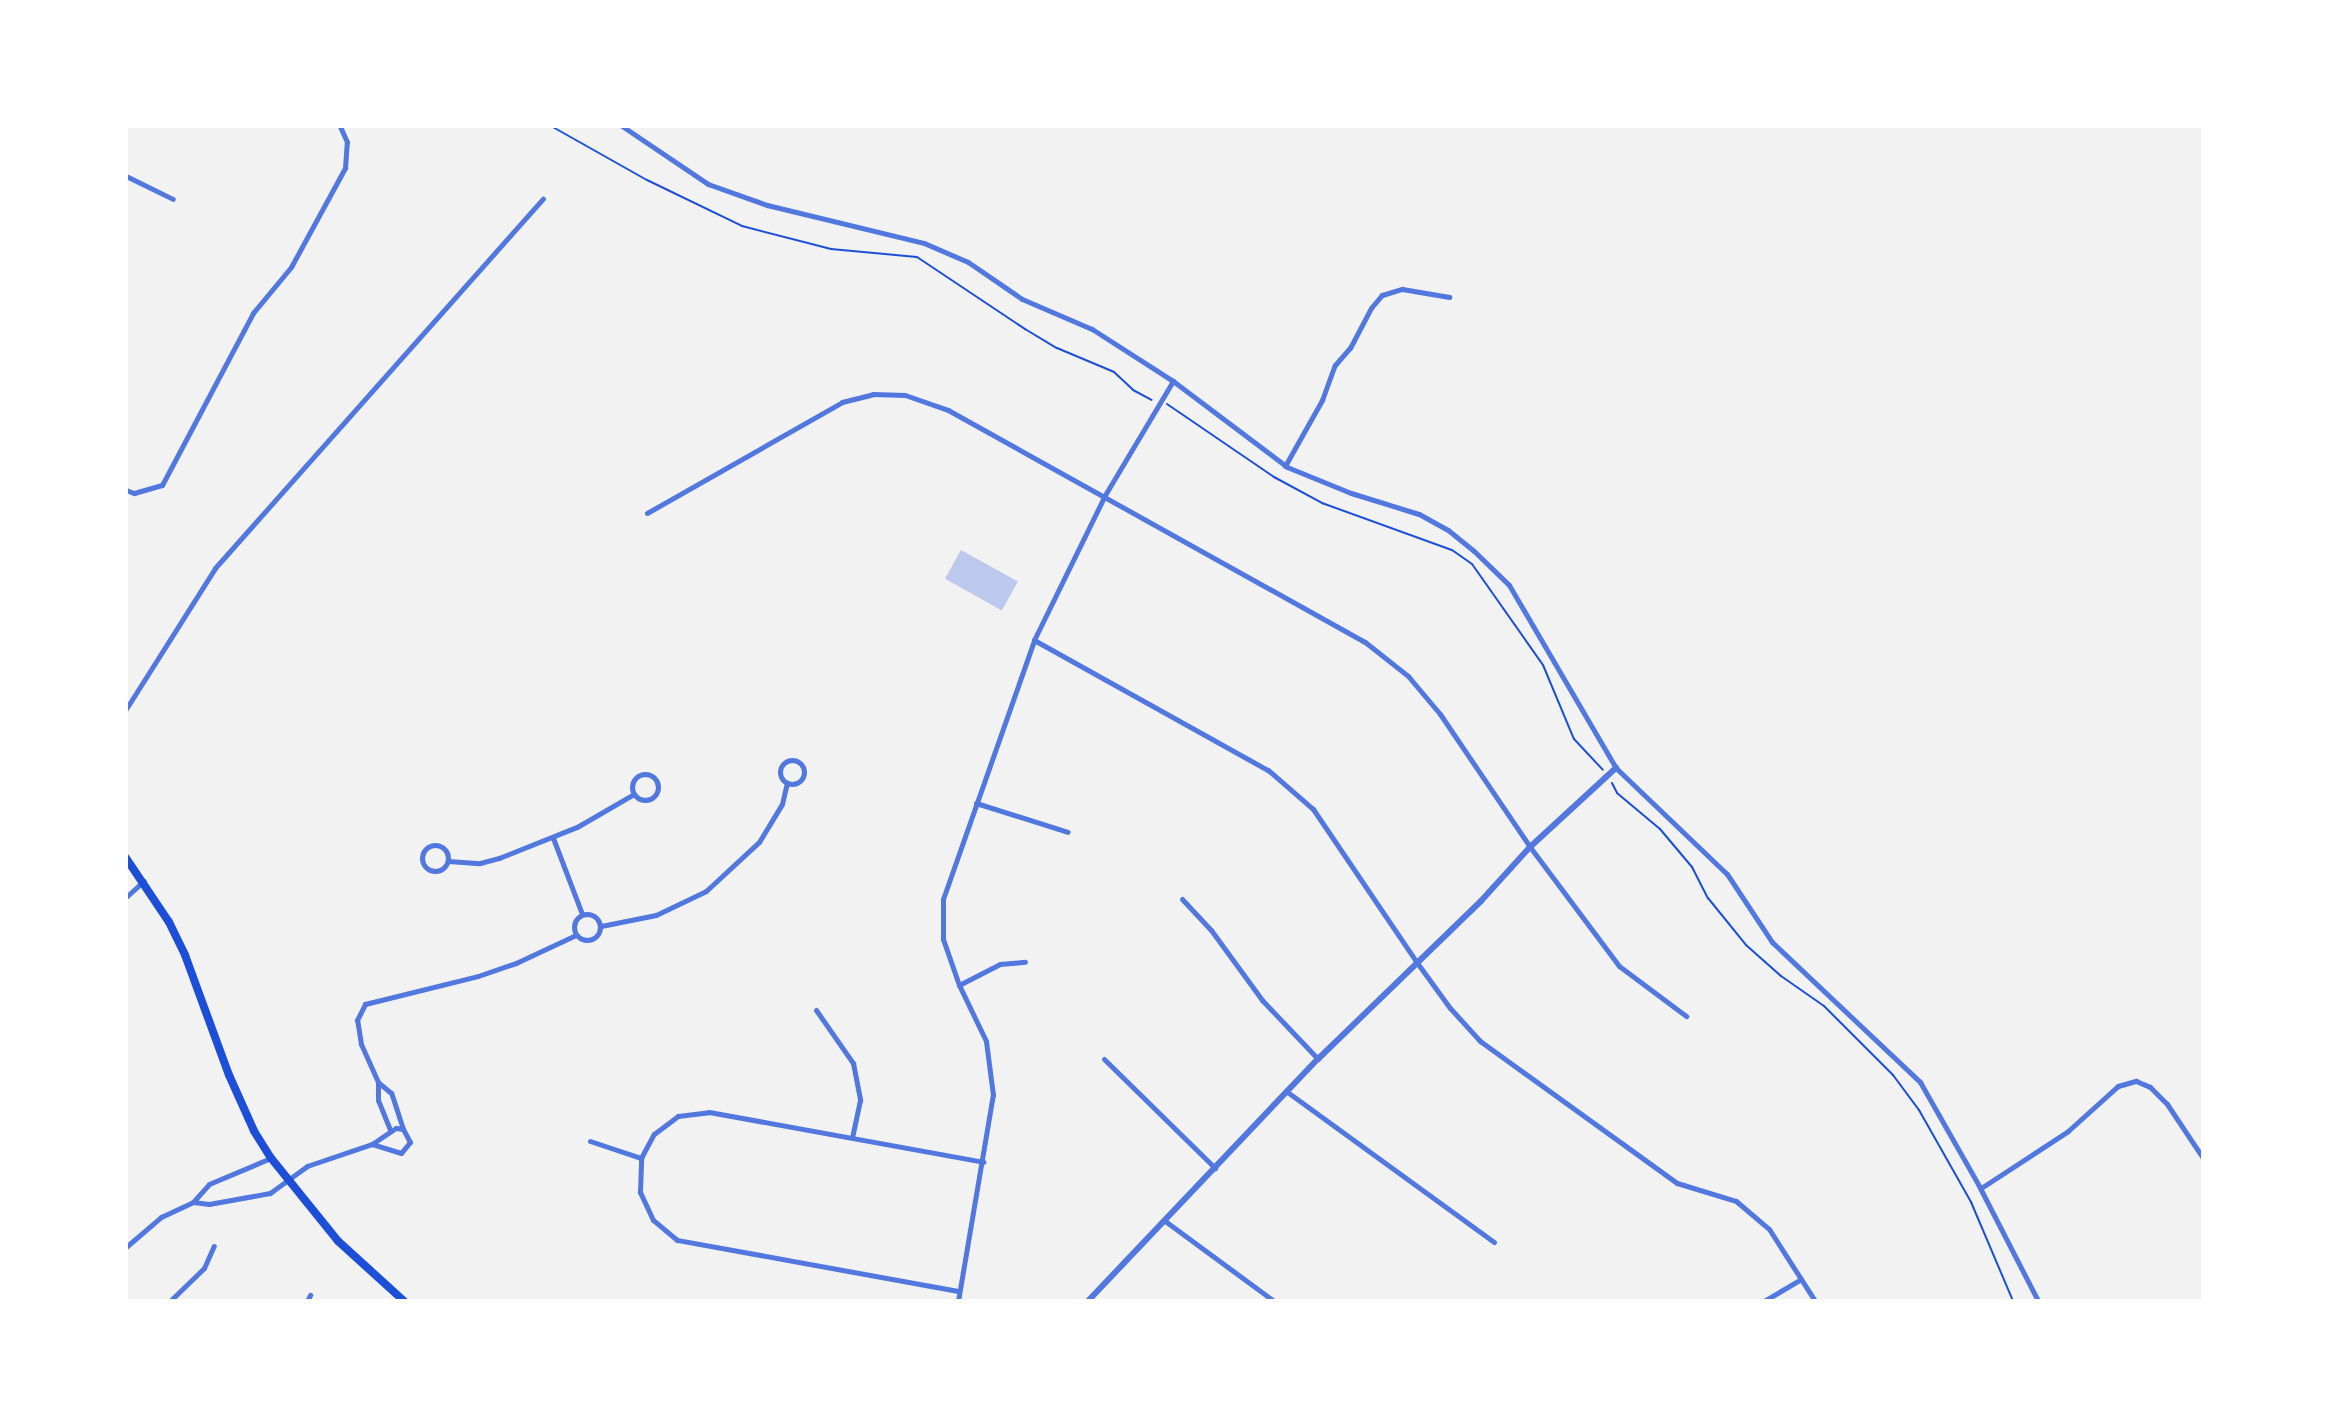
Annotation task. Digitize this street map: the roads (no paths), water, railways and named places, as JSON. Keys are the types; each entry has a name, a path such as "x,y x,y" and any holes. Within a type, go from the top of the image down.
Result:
{"main road":[{"path":"126,858 144,881 185,955 229,1075 254,1131 271,1158 338,1241 404,1301"}],"street":[{"path":"126,490 134,493 162,485 253,313 291,267 345,168 346,142 340,126"},
{"path":"622,126 708,184 767,205 924,243 957,257 1022,299 1091,330 1173,381 1285,466 1351,494 1419,514 1448,530 1474,551 1509,585 1616,768 1727,874 1772,942 1920,1082 1981,1188 2038,1301"},
{"path":"126,176 173,199"},
{"path":"126,709 215,568 543,199"},
{"path":"1285,466 1322,400 1335,365 1350,348 1371,308 1382,295 1402,289 1449,298"},
{"path":"958,1301 993,1096 986,1041 959,985 943,939 943,899 1034,640 1105,495 1173,381"},
{"path":"648,513 831,406 873,394 905,394 948,410 1365,642 1408,676 1440,714 1530,847 1619,966 1686,1016"},
{"path":"1034,640 1268,770 1312,809 1418,964 1450,1008 1480,1041 1677,1183 1736,1201 1769,1229 1815,1301"},
{"path":"792,760 798,761 805,773 802,780 795,784 787,783 780,775 782,765 792,760"},
{"path":"1088,1301 1286,1091 1481,901 1530,847 1616,768"},
{"path":"640,774 647,774 658,783 654,797 646,800 634,794 632,786 640,774"},
{"path":"601,926 656,915 706,891 759,842 782,804 787,783"},
{"path":"449,861 443,847 429,847 424,852 425,867 431,871 439,871 449,861 480,863 553,838 634,794"},
{"path":"976,803 1068,832"},
{"path":"553,838 582,914"},
{"path":"126,897 144,881"},
{"path":"1182,899 1212,930 1262,1000 1318,1059"},
{"path":"582,914 591,914 598,918 601,926 592,940 583,940 576,934 574,923 582,914"},
{"path":"390,1130 378,1100 378,1082 358,1032 359,1011 365,1003 478,976 516,963 576,934"},
{"path":"959,985 1000,964 1025,962"},
{"path":"816,1010 853,1063 860,1100 852,1138"},
{"path":"1104,1059 1215,1168"},
{"path":"1981,1188 2068,1131 2118,1086 2136,1081 2150,1087 2167,1104 2203,1157"},
{"path":"372,1144 401,1153 410,1142 391,1093 378,1082"},
{"path":"1286,1091 1494,1242"},
{"path":"958,1291 677,1240 653,1220 640,1192 642,1158 654,1134 678,1116 709,1112 983,1162"},
{"path":"193,1202 209,1204 246,1200 270,1193 307,1166 372,1144 390,1130 403,1129"},
{"path":"590,1141 642,1158"},
{"path":"126,1247 161,1217 193,1202 209,1184 271,1158"},
{"path":"1165,1221 1274,1301"},
{"path":"170,1301 204,1268 214,1246"},
{"path":"1764,1301 1801,1279"}]}
